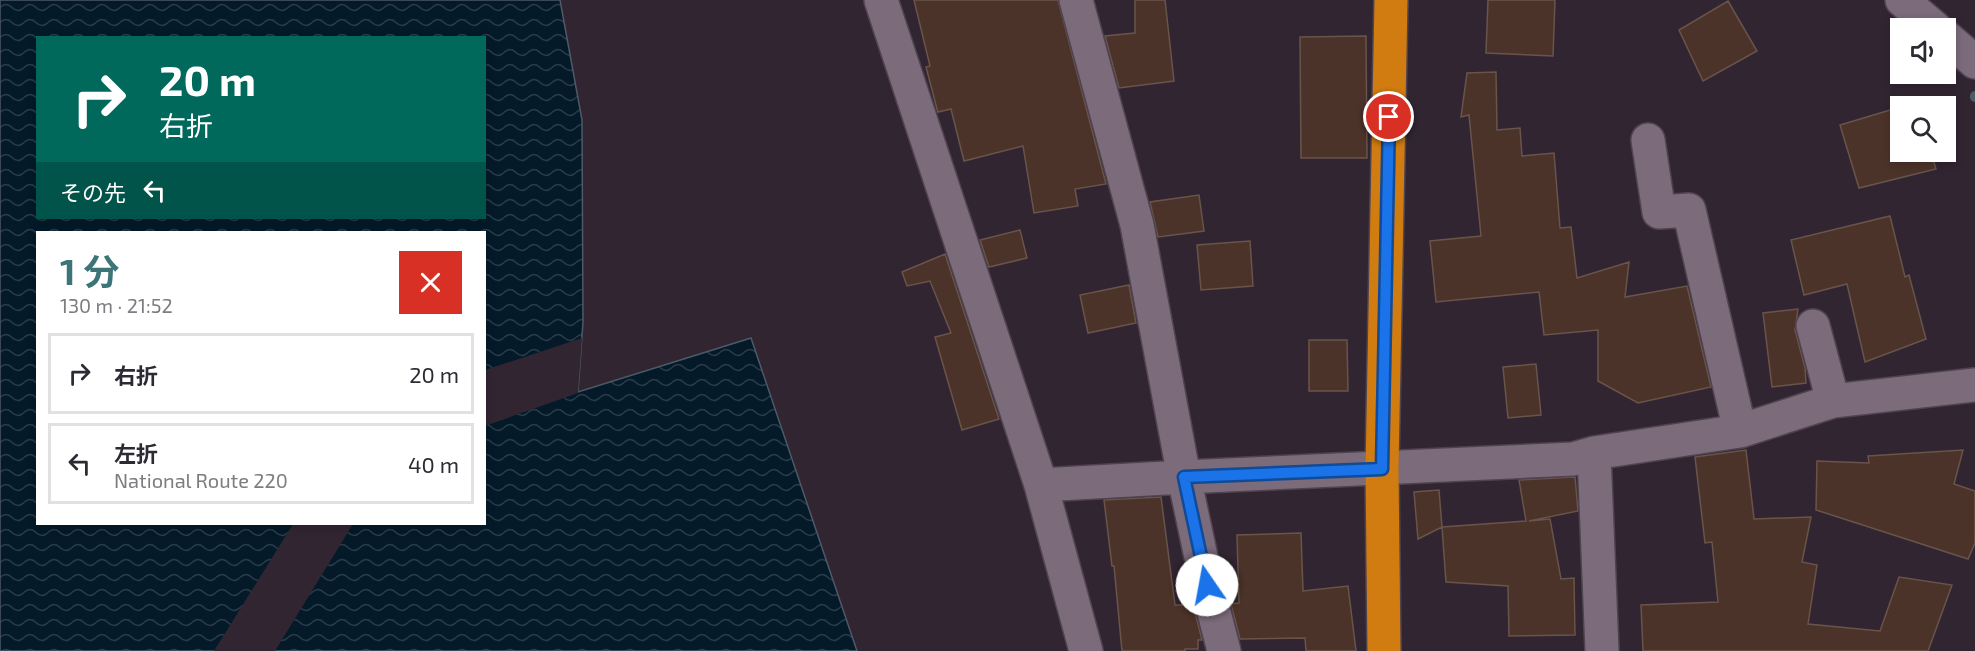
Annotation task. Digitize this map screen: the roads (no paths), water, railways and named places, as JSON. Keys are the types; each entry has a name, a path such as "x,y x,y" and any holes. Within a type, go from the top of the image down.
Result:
{"highway":[{"path":"1384,651 1382,469 1391,0"}],"street":[{"path":"881,0 1041,485 1086,651"},
{"path":"1076,0 1137,225 1184,477 1224,651"},
{"path":"1902,0 1923,18"},
{"path":"1956,46 1975,62"},
{"path":"1648,140 1659,212 1689,210 1740,431"},
{"path":"1813,326 1833,401"},
{"path":"1041,485 1573,459 1594,453 1740,431 1833,401 1975,385"},
{"path":"1594,453 1602,651"}],"water":[{"path":"0,0 560,0 582,120 583,322 578,392 751,338 857,651 0,651"}]}
